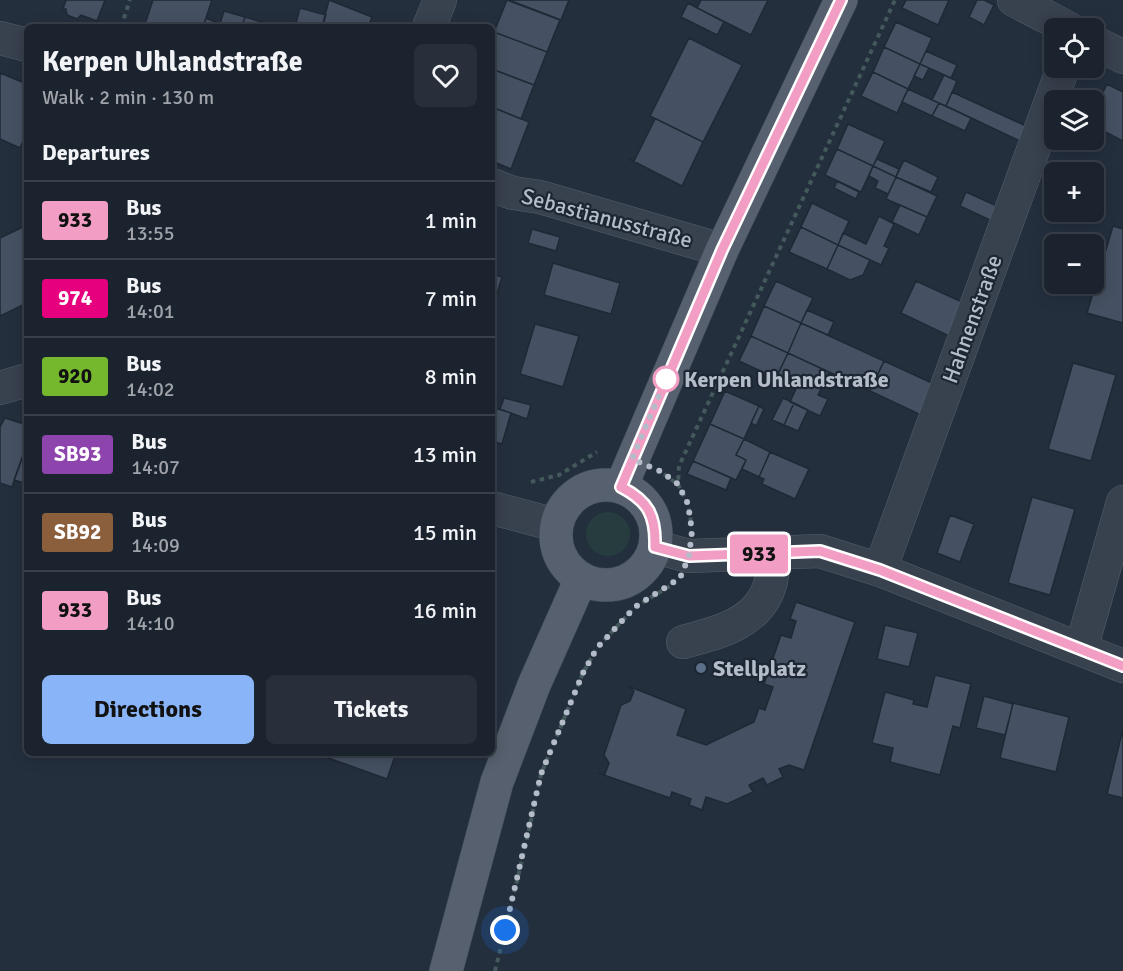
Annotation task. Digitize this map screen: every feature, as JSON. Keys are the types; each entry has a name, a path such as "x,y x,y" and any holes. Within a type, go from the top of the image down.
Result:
{"main road":[{"path":"626,473 637,495 650,510 656,528 655,547 647,564 634,577 617,584 599,585 581,579 568,569 560,556 556,541 556,525 562,509 573,496 587,488 604,484 626,473 722,250 841,0"},
{"path":"446,971 497,782 534,685 581,579"}],"street":[{"path":"430,24 440,0"},
{"path":"1014,0 1049,18"},
{"path":"0,38 24,44"},
{"path":"1104,47 1123,57"},
{"name":"Hahnenstraße","path":"880,570 1059,78"},
{"name":"Sebastianusstraße","path":"495,186 722,250"},
{"path":"0,388 24,381"},
{"path":"1081,650 1123,502"},
{"path":"502,511 556,525"},
{"path":"655,547 689,556 820,551 880,570 1123,666"},
{"path":"683,642 723,632 746,620 761,601 770,583 774,553"}],"path":[{"path":"122,24 130,0"},
{"path":"678,484 679,466 705,408 895,0"},
{"path":"495,971 541,774 583,673 597,648 635,607 680,578 689,556 692,531 688,504 678,484 660,471 626,473 603,448 583,463 559,475 538,482 519,482 502,511"}],"green space":[{"path":"608,512 623,519 630,534 623,549 608,556 593,549 586,534 593,519"}],"building":[{"path":"66,0 105,0 97,21 81,15 77,19 67,15 66,9 63,9"},
{"path":"153,0 212,0 204,24 145,24"},
{"path":"329,0 372,17 369,24 323,24"},
{"path":"507,0 560,20 547,52 495,32"},
{"path":"509,0 569,0 561,20"},
{"path":"701,0 768,0 751,35 697,8"},
{"path":"906,0 949,0 938,25 902,8"},
{"path":"977,0 984,0 994,5 984,25 969,17"},
{"path":"688,3 724,22 717,35 681,17"},
{"path":"300,8 326,15 323,24 296,24"},
{"path":"224,11 245,17 243,24 220,24"},
{"path":"245,17 268,24 243,24"},
{"path":"206,18 220,24 204,24"},
{"path":"896,22 932,38 920,64 884,47"},
{"path":"495,32 547,52 534,85 495,70"},
{"path":"689,38 742,65 703,142 650,116"},
{"path":"884,47 920,64 908,89 873,72"},
{"path":"926,51 957,65 951,78 920,64"},
{"path":"920,64 929,68 923,80 914,76"},
{"path":"495,70 534,85 521,119 495,108"},
{"path":"873,72 908,89 897,113 861,96"},
{"path":"0,73 24,83 24,139 20,148 0,139"},
{"path":"944,75 957,81 946,106 932,100"},
{"path":"1107,84 1123,92 1123,141 1104,131 1104,90"},
{"path":"908,89 939,103 932,116 902,102"},
{"path":"952,92 1026,126 1020,141 946,106"},
{"path":"939,103 971,118 965,131 932,116"},
{"path":"495,108 529,122 511,169 495,162"},
{"path":"650,116 703,142 682,186 629,159 634,161 655,119"},
{"path":"848,124 885,141 873,166 837,149"},
{"path":"837,149 873,166 861,192 825,175"},
{"path":"877,159 899,169 896,177 873,166"},
{"path":"904,160 938,177 931,192 896,177"},
{"path":"873,166 896,177 888,194 875,188 878,181 869,176"},
{"path":"896,177 937,196 927,217 886,199"},
{"path":"837,181 859,192 856,199 834,188"},
{"path":"966,192 997,206 992,221 960,206"},
{"path":"812,203 849,221 838,245 801,227"},
{"path":"900,205 927,217 919,235 892,222"},
{"path":"879,216 894,224 884,246 889,248 881,265 838,245 843,233 866,244"},
{"path":"24,226 24,304 0,316 0,238"},
{"path":"1113,226 1123,229 1123,323 1087,313 1093,294 1104,294 1104,256"},
{"path":"801,227 838,245 827,269 789,252"},
{"path":"532,229 560,237 556,251 528,243"},
{"path":"838,245 870,260 863,275 850,280 827,269"},
{"path":"553,263 620,283 611,314 544,295"},
{"path":"495,275 502,277 497,294 495,294"},
{"path":"776,281 813,298 801,323 764,306"},
{"path":"916,281 962,302 949,336 901,313"},
{"path":"764,306 801,323 788,353 751,336"},
{"path":"807,310 834,322 828,335 801,323"},
{"path":"801,323 884,361 870,391 788,353"},
{"path":"535,324 579,336 563,387 520,374"},
{"path":"751,336 788,353 776,378 739,361"},
{"path":"788,353 829,372 818,395 828,399 820,416 790,402 797,387 776,378"},
{"path":"884,361 932,383 921,415 870,391"},
{"path":"1073,363 1116,375 1091,461 1048,449"},
{"path":"725,391 759,406 744,439 710,424"},
{"path":"504,398 531,405 527,419 500,409"},
{"path":"783,398 794,403 784,425 772,420"},
{"path":"794,403 808,410 798,431 784,425"},
{"path":"759,406 764,409 756,426 751,423"},
{"path":"495,408 511,413 502,444 495,442"},
{"path":"5,418 24,424 24,453 12,487 0,483 0,427"},
{"path":"710,424 744,439 736,455 746,460 736,480 693,461"},
{"path":"744,439 770,452 759,477 742,469 746,460 736,455"},
{"path":"24,452 24,483 14,480"},
{"path":"770,452 809,469 795,499 762,484 764,479 759,477"},
{"path":"693,461 731,478 726,490 687,474"},
{"path":"1032,497 1075,509 1050,595 1008,583"},
{"path":"950,515 974,524 960,562 937,553"},
{"path":"796,602 855,622 804,770 789,765 779,769 783,777 767,785 763,778 749,785 753,792 727,804 706,797 702,810 689,805 691,799 672,792 670,798 598,773 605,774 609,763 604,755 621,705 630,701 634,691 628,686 686,709 677,735 706,745 754,722 759,708 765,710 773,687 764,684 781,635 791,638 796,621 790,619"},
{"path":"885,625 918,633 909,667 877,659"},
{"path":"935,675 971,684 960,728 953,726 940,775 890,762 893,748 872,743 885,692 914,700 913,704 927,707"},
{"path":"984,696 1013,704 1005,735 976,728"},
{"path":"1013,703 1069,717 1056,772 1000,758"},
{"path":"1123,729 1123,798 1107,794"},
{"path":"323,756 395,756 387,779"}],"bus line":[{"name":"933","path":"841,0 722,250 621,487 637,495 650,510 656,528 655,547 689,556 820,551 880,570 1123,666"}],"place":[{"name":"Kerpen Uhlandstraße","path":"666,379"},
{"name":"Stellplatz","path":"701,668"}],"route":[{"path":"505,930 541,774 583,673 597,648 635,607 680,578 689,556 692,531 688,504 678,484 660,471 632,459 666,379"}]}
